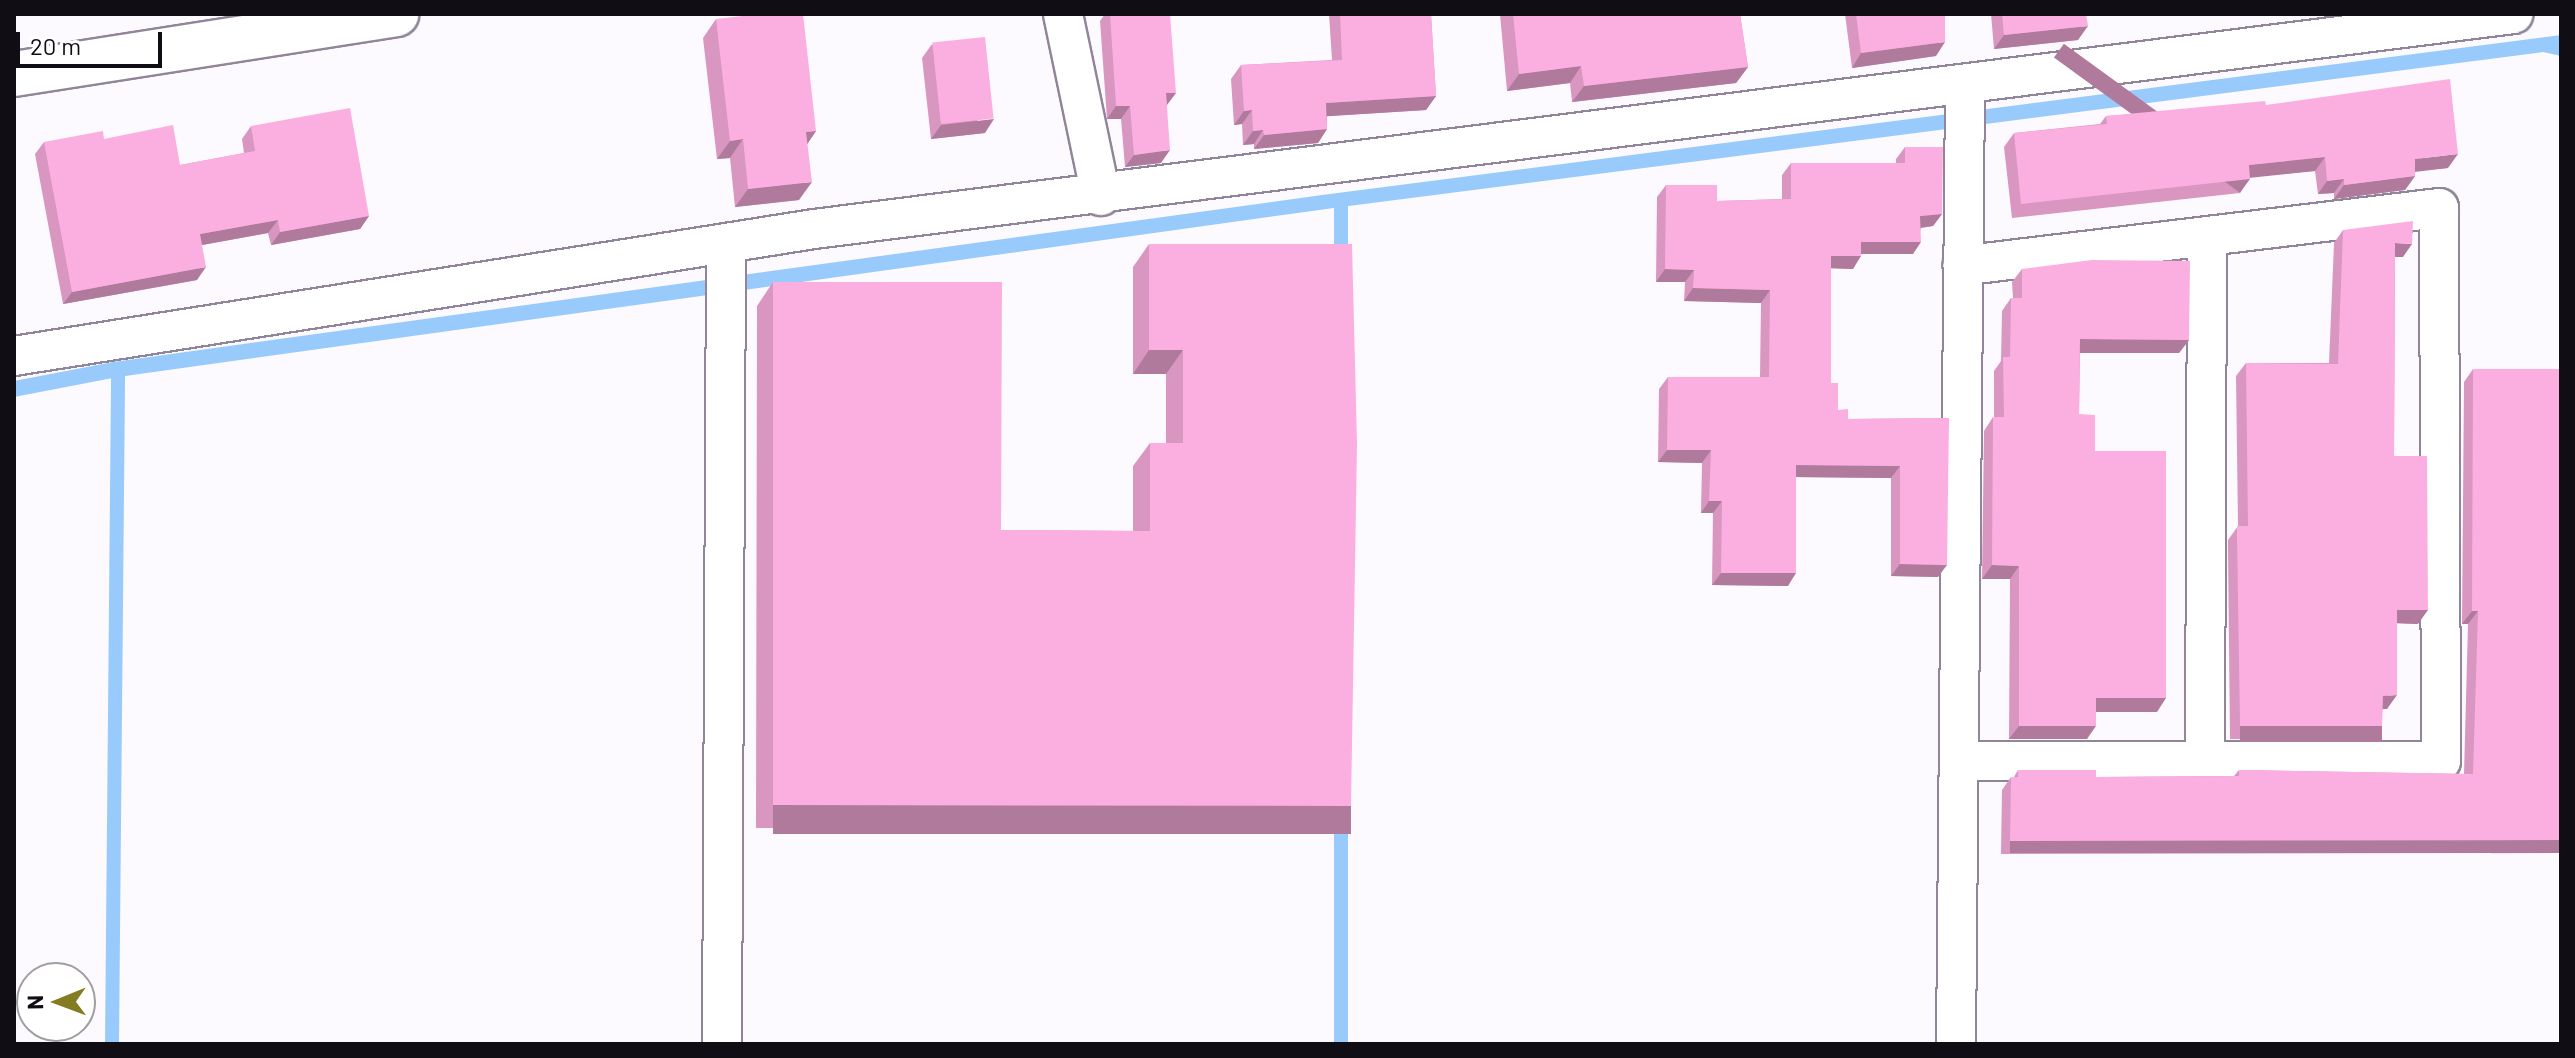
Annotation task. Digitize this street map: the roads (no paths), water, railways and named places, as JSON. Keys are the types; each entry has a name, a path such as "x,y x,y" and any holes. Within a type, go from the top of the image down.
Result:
{"street":[{"path":"14,74 396,14"},
{"path":"1063,14 1101,196"},
{"path":"14,356 1101,196 1965,92 2513,14"},
{"path":"1956,1044 1965,92"},
{"path":"1959,761 2441,761 2439,208 1963,266"},
{"path":"2205,761 2207,236"},
{"path":"722,1044 726,252"}],"water":[{"path":"2561,35 2561,56 2543,52 1341,207 118,377 14,397 14,381 113,362 1322,195"}],"waterway":[{"path":"1341,207 1341,262"},
{"path":"112,1044 118,377"},
{"path":"1341,803 1341,1044"}]}
